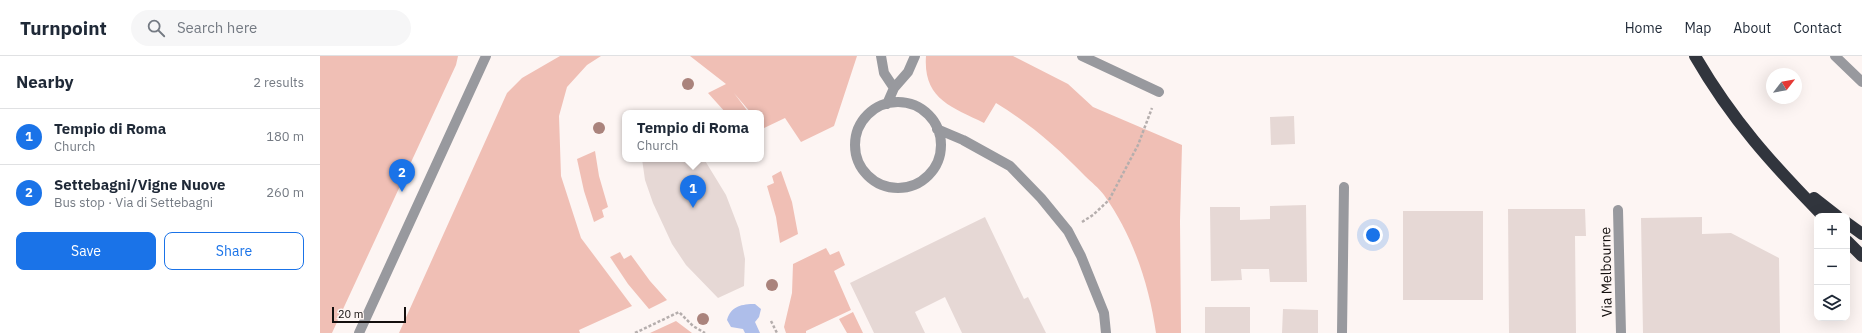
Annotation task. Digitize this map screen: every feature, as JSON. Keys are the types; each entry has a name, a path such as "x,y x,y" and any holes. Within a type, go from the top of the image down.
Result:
{"highway":[{"path":"1695,56 1735,118 1774,166 1820,213"},
{"path":"1774,166 1833,213"},
{"path":"1850,225 1862,234"},
{"path":"1850,244 1862,256"}],"street":[{"path":"359,333 486,56"},
{"path":"881,56 884,73 894,88"},
{"path":"887,104 894,88 908,72 915,56"},
{"path":"1082,56 1159,92"},
{"path":"1835,56 1862,82"},
{"path":"899,102 911,104 927,114 937,129 941,140 940,153 930,174 914,184 897,188 884,186 874,181 858,162 855,150 855,138 859,126 866,116 876,108 887,104 899,102"},
{"path":"937,129 963,140 1010,166 1041,198 1068,231 1081,256 1104,313 1106,333"},
{"path":"1342,333 1344,187"},
{"name":"Via Melbourne","path":"1618,210 1621,333"}],"path":[{"path":"1068,231 1093,216 1109,200 1138,145 1159,92"},
{"path":"635,333 679,312 693,326 705,333"},
{"path":"772,321 778,333"}],"shaded area":[{"path":"320,56 458,56 456,65 332,333 320,333"},
{"path":"560,56 601,56 587,65 567,87 559,116 561,176 581,238 632,306 579,330 580,333 399,333 507,93 522,78"},
{"path":"690,56 857,56 834,126 801,142 785,118 764,128 764,110 748,110 734,93 747,110 723,110 708,93 726,84"},
{"path":"926,56 1013,56 1068,84 1093,107 1182,145 1180,221 1181,333 1156,333 1149,297 1138,261 1123,227 1100,190 1043,136 996,103 984,123 950,106 942,100 934,92 929,82 926,71"},
{"path":"595,151 599,176 608,207 602,210 604,217 594,222 584,191 577,159"},
{"path":"781,171 792,202 798,234 780,243 776,217 767,186 774,183 772,176"},
{"path":"826,248 830,255 839,251 845,265 834,271 851,310 806,331 806,333 786,333 784,327 792,293 793,264"},
{"path":"620,252 624,259 631,255 650,281 667,300 649,309 628,284 610,257"},
{"path":"853,312 863,333 847,333 839,319"},
{"path":"676,321 692,333 650,333"}],"water":[{"path":"755,304 761,309 759,317 755,322 760,333 745,333 743,329 731,327 727,320 734,309 741,305"}],"building":[{"path":"1294,116 1295,144 1271,145 1270,117"},
{"path":"642,162 706,162 726,195 739,229 745,259 744,286 718,298 686,265 672,244 653,203 645,180"},
{"path":"1306,205 1307,282 1270,282 1269,269 1241,269 1242,280 1211,281 1210,207 1240,207 1240,220 1270,219 1270,206"},
{"path":"1508,209 1585,209 1586,236 1575,236 1576,333 1509,333"},
{"path":"1403,211 1483,211 1483,300 1403,300"},
{"path":"985,217 1024,299 1028,297 1046,333 962,333 945,297 915,312 925,333 874,333 850,283"},
{"path":"1702,217 1702,234 1731,233 1779,258 1780,333 1643,333 1641,218"},
{"path":"1205,307 1250,307 1250,333 1205,333"},
{"path":"1283,309 1318,310 1318,333 1282,333"}],"place":[{"name":"Settebagni/Vigne Nuove","path":"402,192"},
{"name":"Tempio di Roma","path":"693,208"}]}
